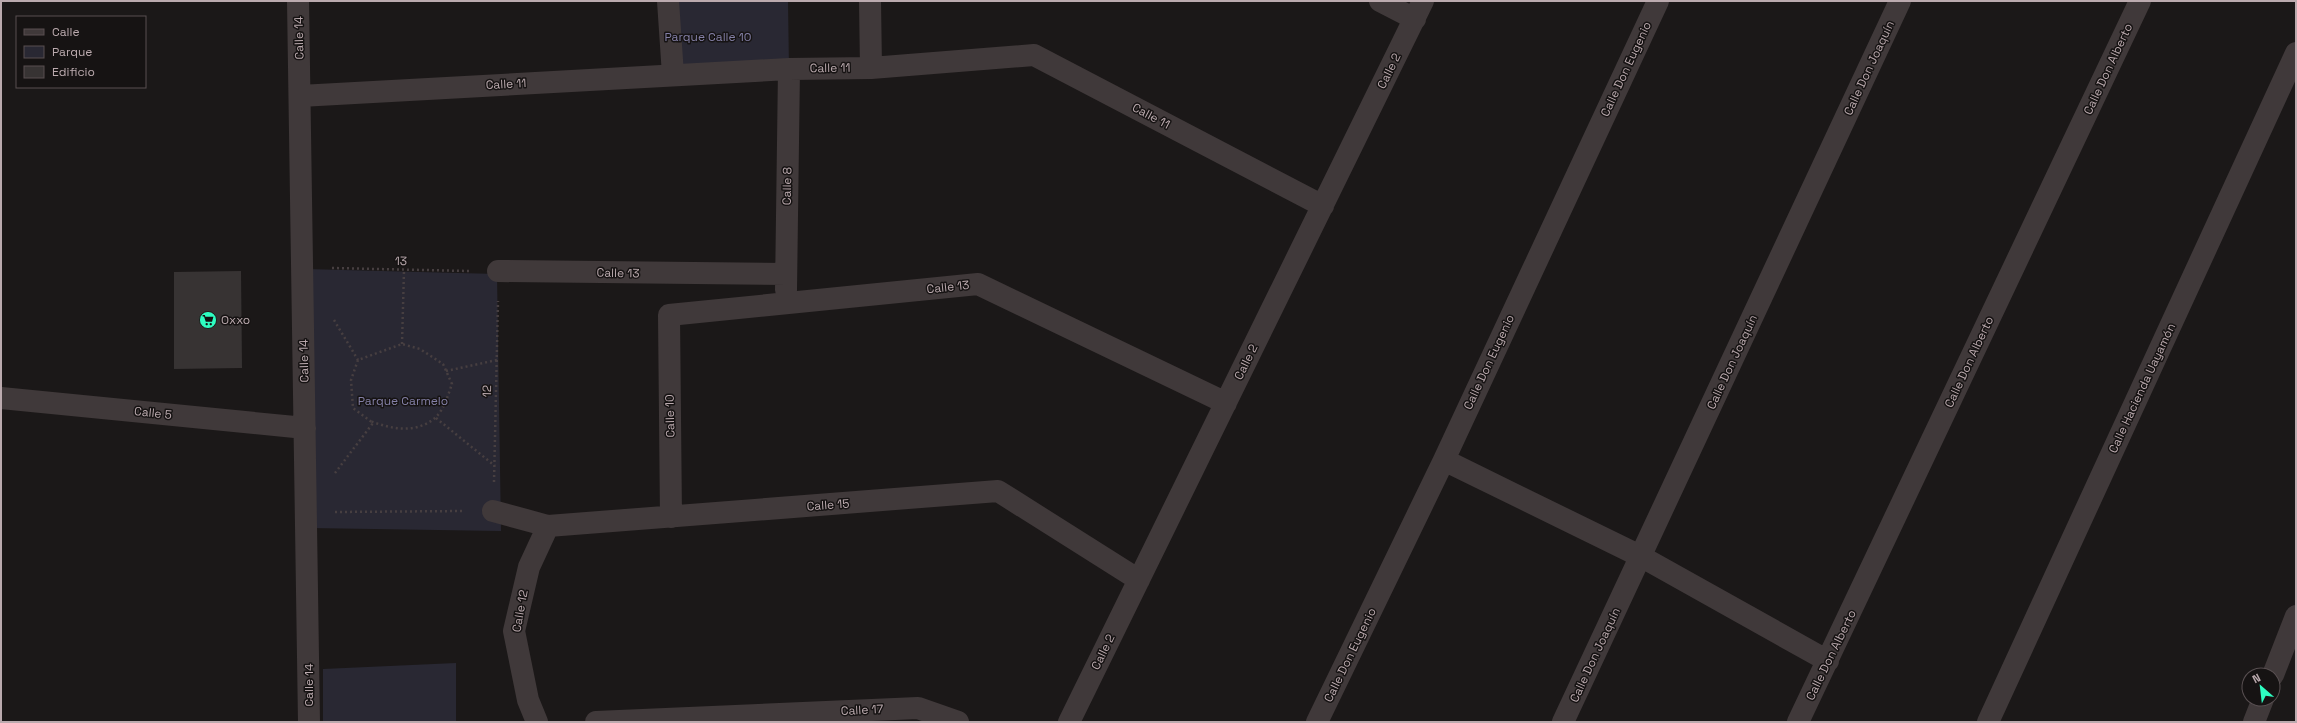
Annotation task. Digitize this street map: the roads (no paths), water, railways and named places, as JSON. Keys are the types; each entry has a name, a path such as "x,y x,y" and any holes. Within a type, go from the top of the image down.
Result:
{"street":[{"name":"Calle 14","path":"298,1 309,722"},
{"path":"668,1 673,75"},
{"path":"870,1 871,68"},
{"path":"1380,1 1419,10"},
{"name":"Calle Don Eugenio","path":"1318,722 1444,460 1658,1"},
{"name":"Calle Don Joaquín","path":"1563,722 1642,557 1900,1"},
{"name":"Calle Don Alberto","path":"1798,722 2140,1"},
{"name":"Calle 2","path":"1069,722 1419,10"},
{"name":"Calle Hacienda Uayamón","path":"1988,722 2296,53"},
{"name":"Calle 11","path":"300,96 789,69 871,68 1034,55 1323,206"},
{"name":"Calle 8","path":"785,304 789,69"},
{"name":"Calle 13","path":"498,271 786,274"},
{"name":"Calle 13","path":"669,315 978,284 1226,403"},
{"name":"Calle 10","path":"669,315 671,517"},
{"name":"Calle 5","path":"1,398 305,428"},
{"path":"1444,460 1642,557 1828,661"},
{"name":"Calle 15","path":"493,511 548,526 998,491 1139,580"},
{"name":"Calle 12","path":"537,722 528,700 514,631 529,567 548,526"},
{"path":"2276,667 2296,616"},
{"path":"2254,722 2260,707"},
{"name":"Calle 17","path":"596,722 918,708 958,722"}],"place":[{"name":"Oxxo","path":"208,320"}],"park label":[{"name":"Parque Calle 10","path":"708,37"},
{"name":"Parque Carmelo","path":"403,401"}]}
